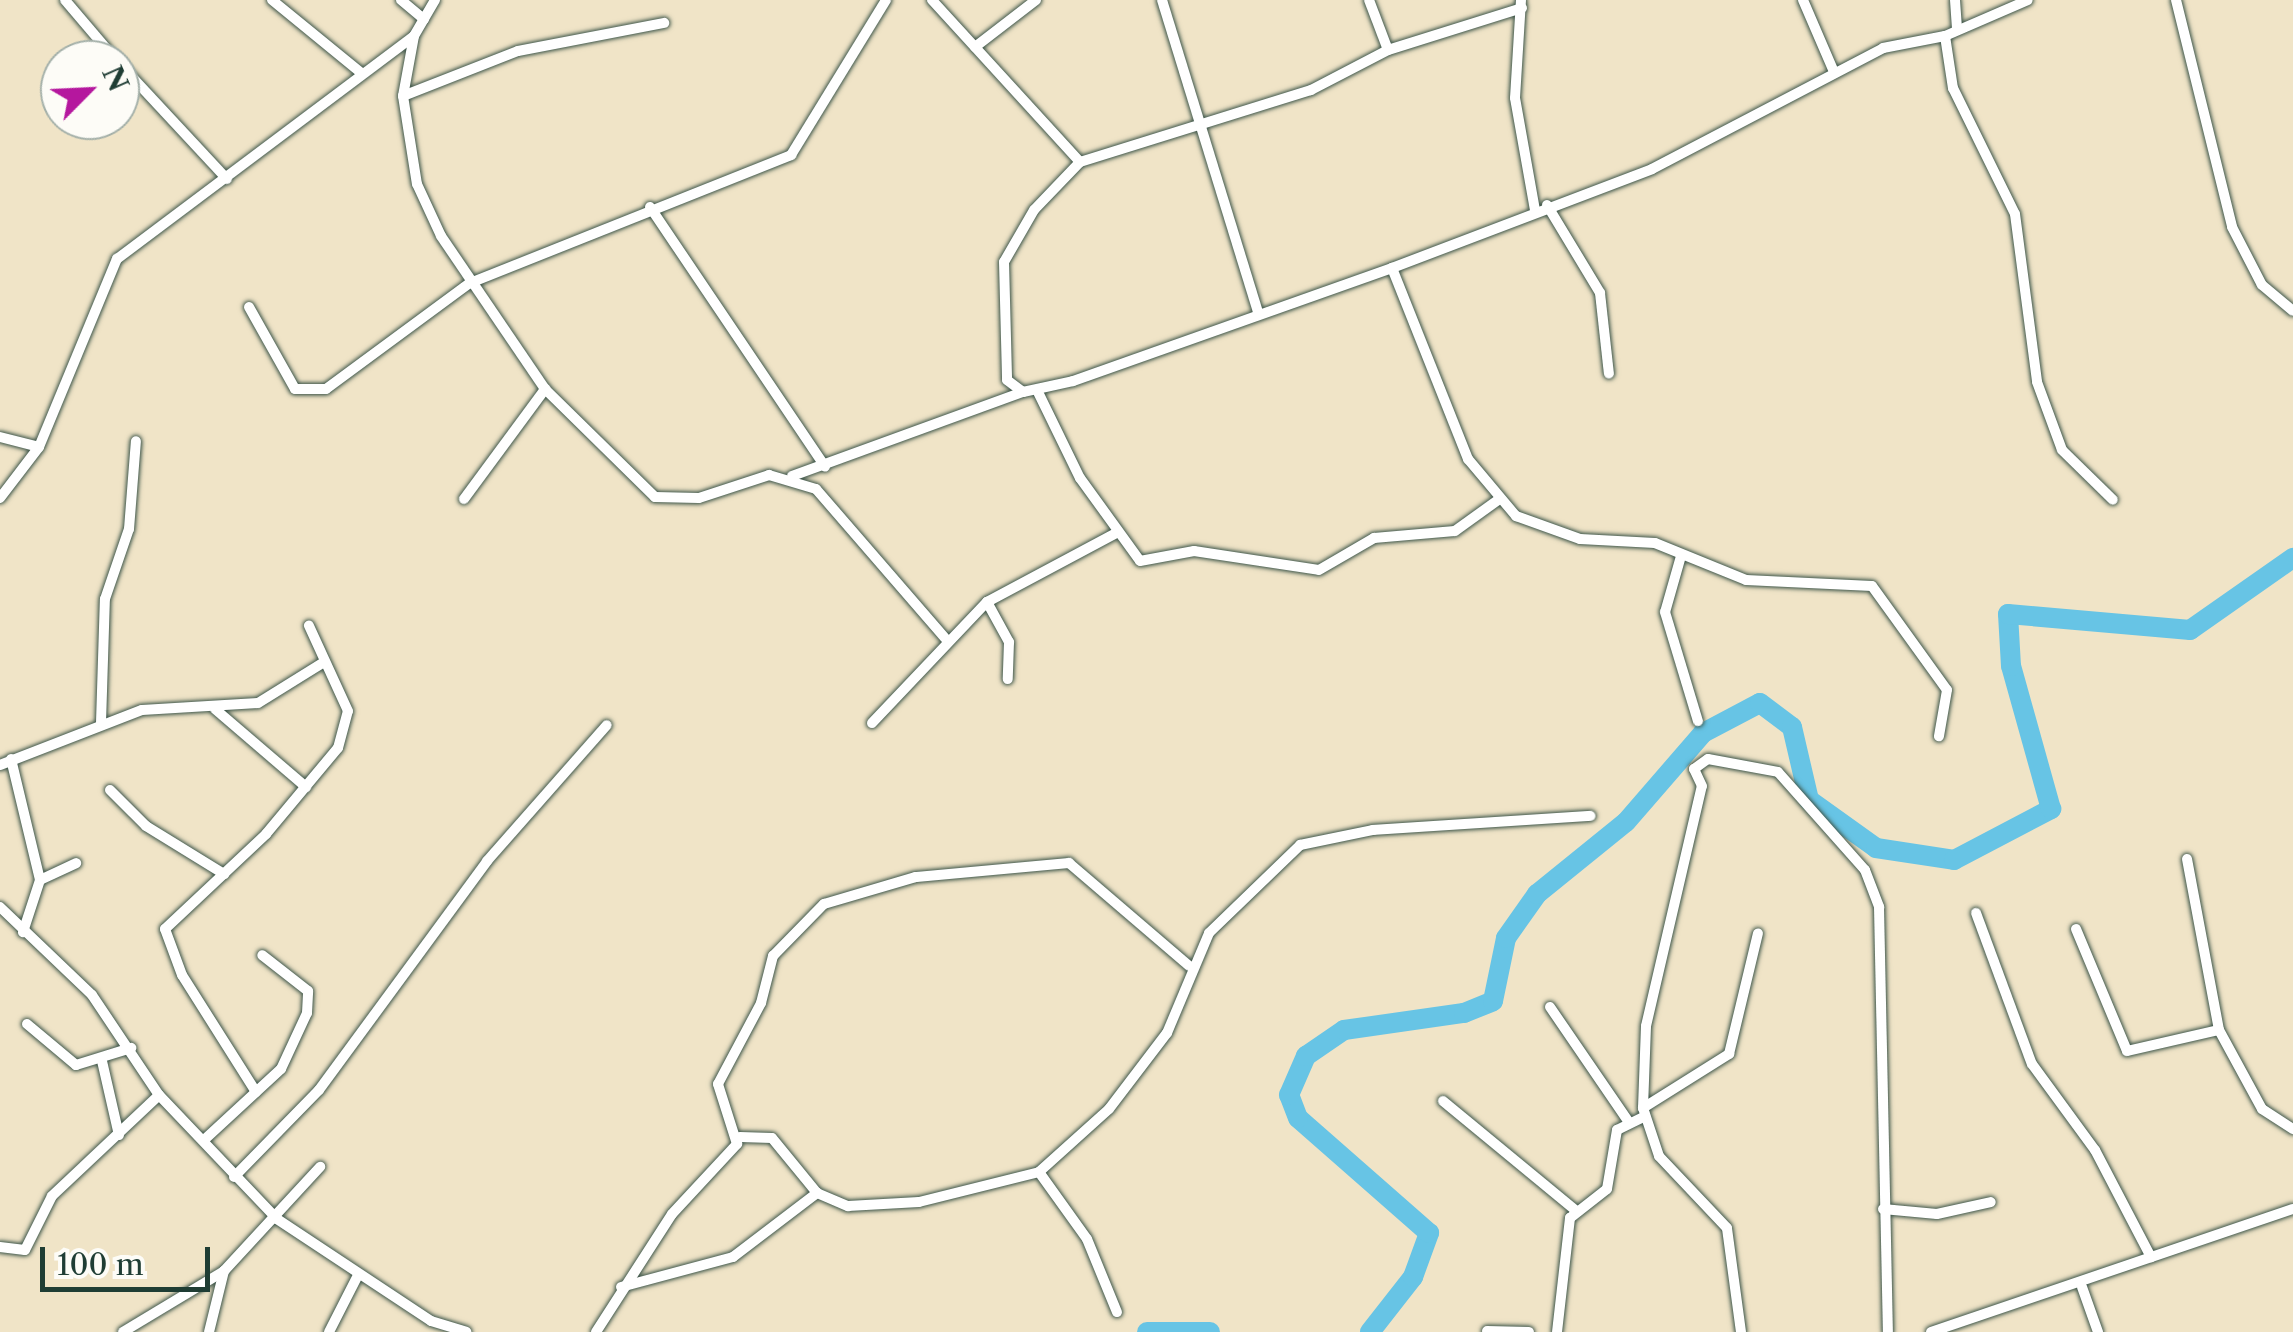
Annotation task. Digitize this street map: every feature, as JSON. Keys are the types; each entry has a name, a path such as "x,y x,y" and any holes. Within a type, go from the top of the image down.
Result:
{"street":[{"path":"64,0 98,40"},
{"path":"272,0 360,72"},
{"path":"401,0 424,19"},
{"path":"435,0 414,36 403,96 417,184 470,283 545,389 655,498 792,476 825,466 1023,392 1392,268 1535,210 1652,169 1883,48 1945,36 2028,0"},
{"path":"250,307 278,366 308,394 432,318 470,283 650,207 791,155 886,0"},
{"path":"932,0 1080,162"},
{"path":"975,47 1036,0"},
{"path":"1162,0 1204,124 1258,312"},
{"path":"1369,0 1388,50"},
{"path":"1803,0 1834,72"},
{"path":"1954,0 1957,30"},
{"path":"2176,0 2232,227 2262,285 2293,311"},
{"path":"1023,392 1003,366 1004,262 1034,210 1080,162 1312,90 1388,50 1522,4 1515,98 1535,210"},
{"path":"403,96 518,51 664,23"},
{"path":"0,498 39,447 117,259 228,179 360,72 414,36"},
{"path":"1945,36 1953,88 2014,214 2037,382 2062,450 2113,500"},
{"path":"140,85 228,179"},
{"path":"1548,206 1600,293 1609,374"},
{"path":"650,207 825,466"},
{"path":"1392,268 1468,459 1498,500 1548,532 1654,543 1746,580 1872,586 1947,690 1939,736"},
{"path":"464,499 545,389"},
{"path":"1037,390 1116,533 1140,562 1194,552 1319,570 1374,538 1455,531 1498,500"},
{"path":"0,437 39,447"},
{"path":"101,723 105,599 128,529 136,441"},
{"path":"792,476 816,489 945,638"},
{"path":"872,722 945,638 987,602 1116,533"},
{"path":"1681,556 1665,612 1698,722"},
{"path":"987,602 1009,642 1008,679"},
{"path":"256,1092 165,935 306,787 346,729 309,626"},
{"path":"22,932 40,880 6,762 142,710 215,709 258,702 324,662"},
{"path":"215,709 306,787"},
{"path":"234,1177 320,1090 487,861 607,725"},
{"path":"1741,1332 1727,1228 1659,1156 1644,1112 1646,1026 1702,786 1694,769 1746,759 1778,772 1865,870 1878,907 1888,1332"},
{"path":"110,790 146,826 224,874"},
{"path":"740,1137 772,1138 817,1192 868,1208 1039,1172 1110,1110 1152,1055 1189,966 1228,911 1300,845 1374,830 1591,816"},
{"path":"2187,859 2219,1030 2262,1109 2293,1129"},
{"path":"40,880 76,863"},
{"path":"740,1137 718,1084 761,1003 772,956 801,920 845,893 1069,863 1189,966"},
{"path":"0,907 92,996 159,1094 277,1220 358,1274 466,1332"},
{"path":"1976,913 2032,1064 2095,1150 2151,1257"},
{"path":"2076,929 2127,1051 2219,1030"},
{"path":"1574,1208 1607,1189 1617,1130 1729,1054 1758,933"},
{"path":"204,1140 291,1054 310,996 262,955"},
{"path":"1550,1007 1628,1120"},
{"path":"26,1024 67,1062 102,1061 131,1048"},
{"path":"102,1061 120,1135"},
{"path":"0,1247 26,1250 45,1204 159,1094"},
{"path":"1443,1101 1574,1208"},
{"path":"588,1332 598,1329 621,1287 740,1137"},
{"path":"123,1332 224,1271 277,1220 320,1167"},
{"path":"1039,1172 1087,1238 1117,1312"},
{"path":"621,1287 733,1257 817,1192"},
{"path":"1883,1209 1936,1214 1991,1202"},
{"path":"1557,1332 1574,1208"},
{"path":"1931,1332 2082,1288 2151,1257 2293,1209"},
{"path":"210,1332 224,1271"},
{"path":"330,1332 358,1274"},
{"path":"2082,1288 2098,1332"},
{"path":"1488,1332 1529,1332"}],"waterway":[{"path":"1370,1332 1413,1277 1429,1233 1298,1118 1289,1095 1306,1056 1344,1030 1464,1013 1493,1001 1506,938 1537,894 1626,822 1703,733 1760,703 1792,727 1809,800 1876,848 1954,860 2051,809 2011,666 2008,614 2190,630 2293,558"},
{"path":"1147,1332 1210,1332"}]}
